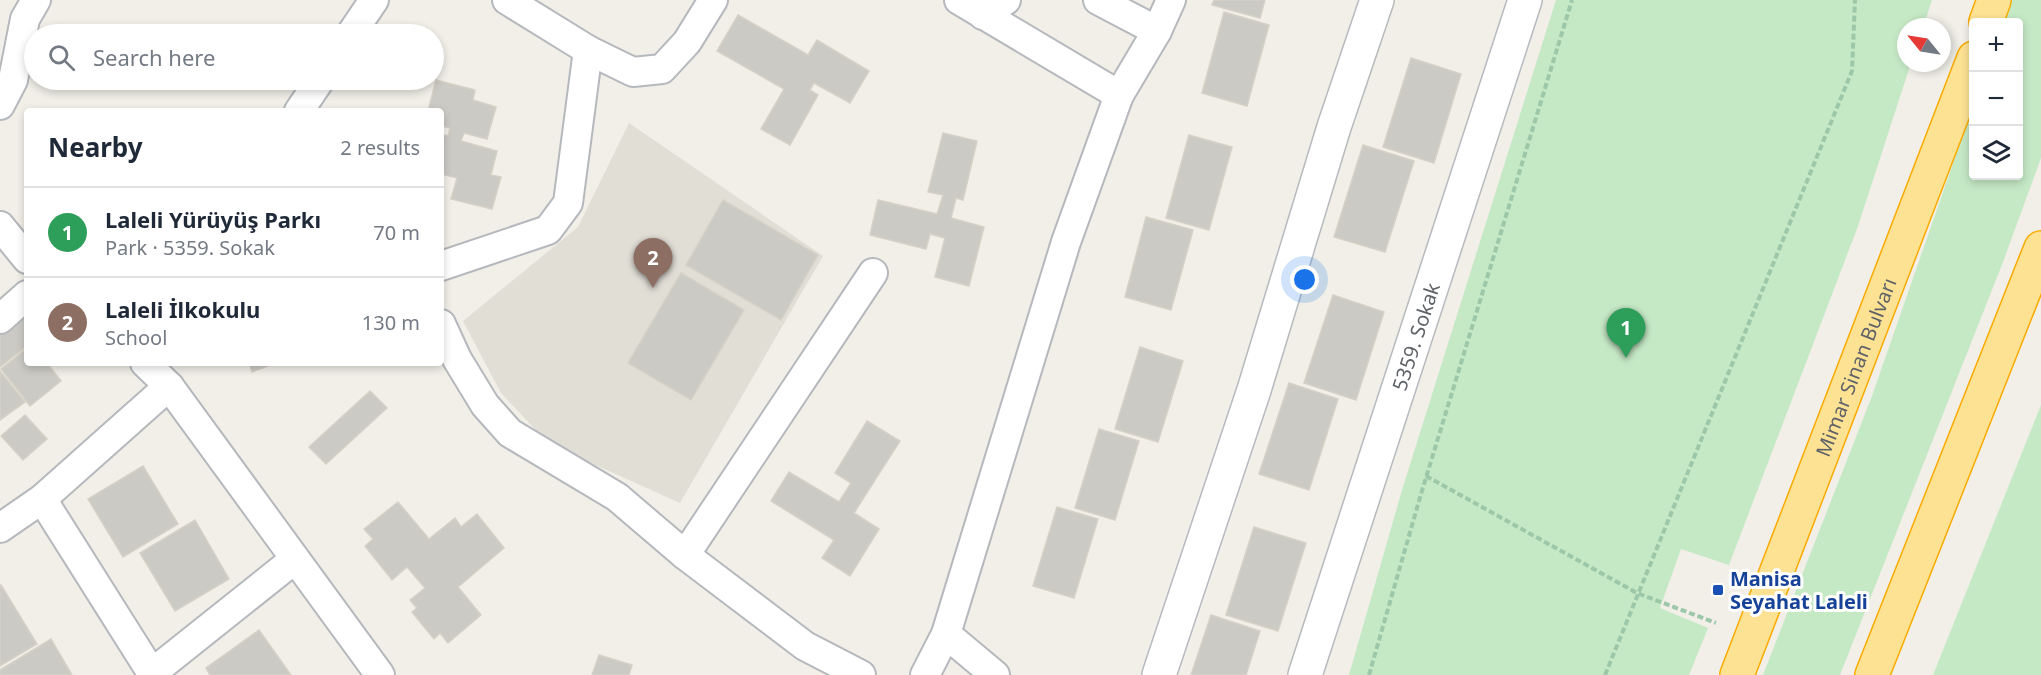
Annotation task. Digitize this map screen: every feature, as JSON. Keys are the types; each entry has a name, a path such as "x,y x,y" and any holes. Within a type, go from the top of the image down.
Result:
{"highway":[{"path":"1987,18 1994,0"},
{"name":"Mimar Sinan Bulvarı","path":"1737,675 1969,71"},
{"path":"1872,675 2033,297 2041,248"}],"street":[{"path":"358,24 374,0"},
{"path":"507,0 588,50 633,72 662,69 687,42 713,0"},
{"path":"960,0 995,8 1119,94"},
{"path":"1098,0 1157,31"},
{"path":"925,675 946,634 1066,242 1119,94 1157,31 1171,0"},
{"path":"1159,675 1254,390 1334,127 1377,0"},
{"name":"5359. Sokak","path":"1305,675 1526,0"},
{"path":"1979,18 1983,0"},
{"path":"0,105 13,80 26,6"},
{"path":"444,265 548,230 568,203 588,50"},
{"path":"301,108 313,90"},
{"path":"0,226 24,255"},
{"path":"685,555 873,273"},
{"path":"0,319 24,298"},
{"path":"444,331 457,359 485,405 510,433 617,497 685,555 805,646 861,675"},
{"path":"148,366 169,386 380,675"},
{"path":"0,528 42,499 169,386"},
{"path":"42,499 152,674 295,559"},
{"path":"946,634 995,675"}],"path":[{"path":"1369,675 1426,476 1572,0"},
{"path":"1605,675 1852,71 1855,0"},
{"path":"1426,476 1637,593 1716,623"}],"shaded area":[{"path":"629,123 823,256 680,503 549,444 501,393 463,321 578,227"}],"green space":[{"path":"1556,0 1932,0 1926,18 1897,18 1897,72 1908,72 1858,226 1729,565 1681,549 1660,608 1708,628 1689,675 1349,675 1402,490"},
{"path":"2010,0 2041,0 2041,158 2003,262 1840,675 1763,675 1872,396 1969,117 1969,180 2023,180 2023,18 2004,18"},
{"path":"2041,405 2041,675 1933,675"}],"building":[{"path":"1214,0 1265,0 1260,18 1212,5"},
{"path":"1224,12 1269,25 1247,106 1202,93"},
{"path":"738,15 808,55 817,40 869,71 850,103 814,83 810,90 818,95 790,145 761,129 784,89 717,51"},
{"path":"1411,58 1461,74 1434,163 1383,147"},
{"path":"444,82 475,90 473,100 496,107 487,139 464,133 461,141 497,151 491,175 501,177 492,209 451,199 457,178 444,175 444,135 448,136 450,128 444,127 444,108 429,108 433,90 444,90"},
{"path":"943,133 977,141 963,200 956,198 951,218 984,227 969,286 935,277 945,238 930,234 926,249 870,235 878,200 937,214 943,195 928,192"},
{"path":"1189,135 1232,147 1209,230 1166,218"},
{"path":"1363,145 1414,161 1385,252 1334,237"},
{"path":"723,200 818,255 781,320 686,265"},
{"path":"1146,217 1193,230 1171,310 1125,297"},
{"path":"681,273 744,310 691,400 628,363"},
{"path":"1333,295 1384,312 1356,400 1304,383"},
{"path":"24,312 24,348 0,367 0,331"},
{"path":"1140,347 1183,361 1158,442 1115,429"},
{"path":"24,350 24,366 49,366 61,381 30,406 1,369"},
{"path":"250,366 268,366 252,372"},
{"path":"0,371 25,402 0,420"},
{"path":"1289,383 1338,399 1309,490 1259,474"},
{"path":"370,391 387,408 326,464 309,447"},
{"path":"25,415 47,439 23,460 1,436"},
{"path":"867,421 900,441 854,513 879,529 850,576 822,558 834,540 771,501 789,472 839,502 851,483 835,473"},
{"path":"1099,429 1139,441 1115,520 1075,508"},
{"path":"143,466 178,524 123,557 88,499"},
{"path":"398,502 429,539 455,518 461,527 477,514 504,548 458,587 481,615 448,643 440,633 434,639 412,612 417,608 410,600 425,588 407,567 392,580 365,546 373,539 364,529"},
{"path":"1057,507 1098,519 1074,598 1033,586"},
{"path":"195,520 229,579 175,611 140,553"},
{"path":"1254,527 1306,543 1278,631 1226,615"},
{"path":"0,586 37,644 0,666"},
{"path":"1211,615 1260,631 1246,675 1191,675"},
{"path":"259,630 291,675 210,675 206,668"},
{"path":"51,639 72,675 0,675 0,670"},
{"path":"599,655 632,665 629,675 592,675"}],"place":[{"name":"Laleli İlkokulu","path":"653,288"},
{"name":"Laleli Yürüyüş Parkı","path":"1626,358"},
{"name":"Manisa Seyahat Laleli","path":"1718,590"}]}
